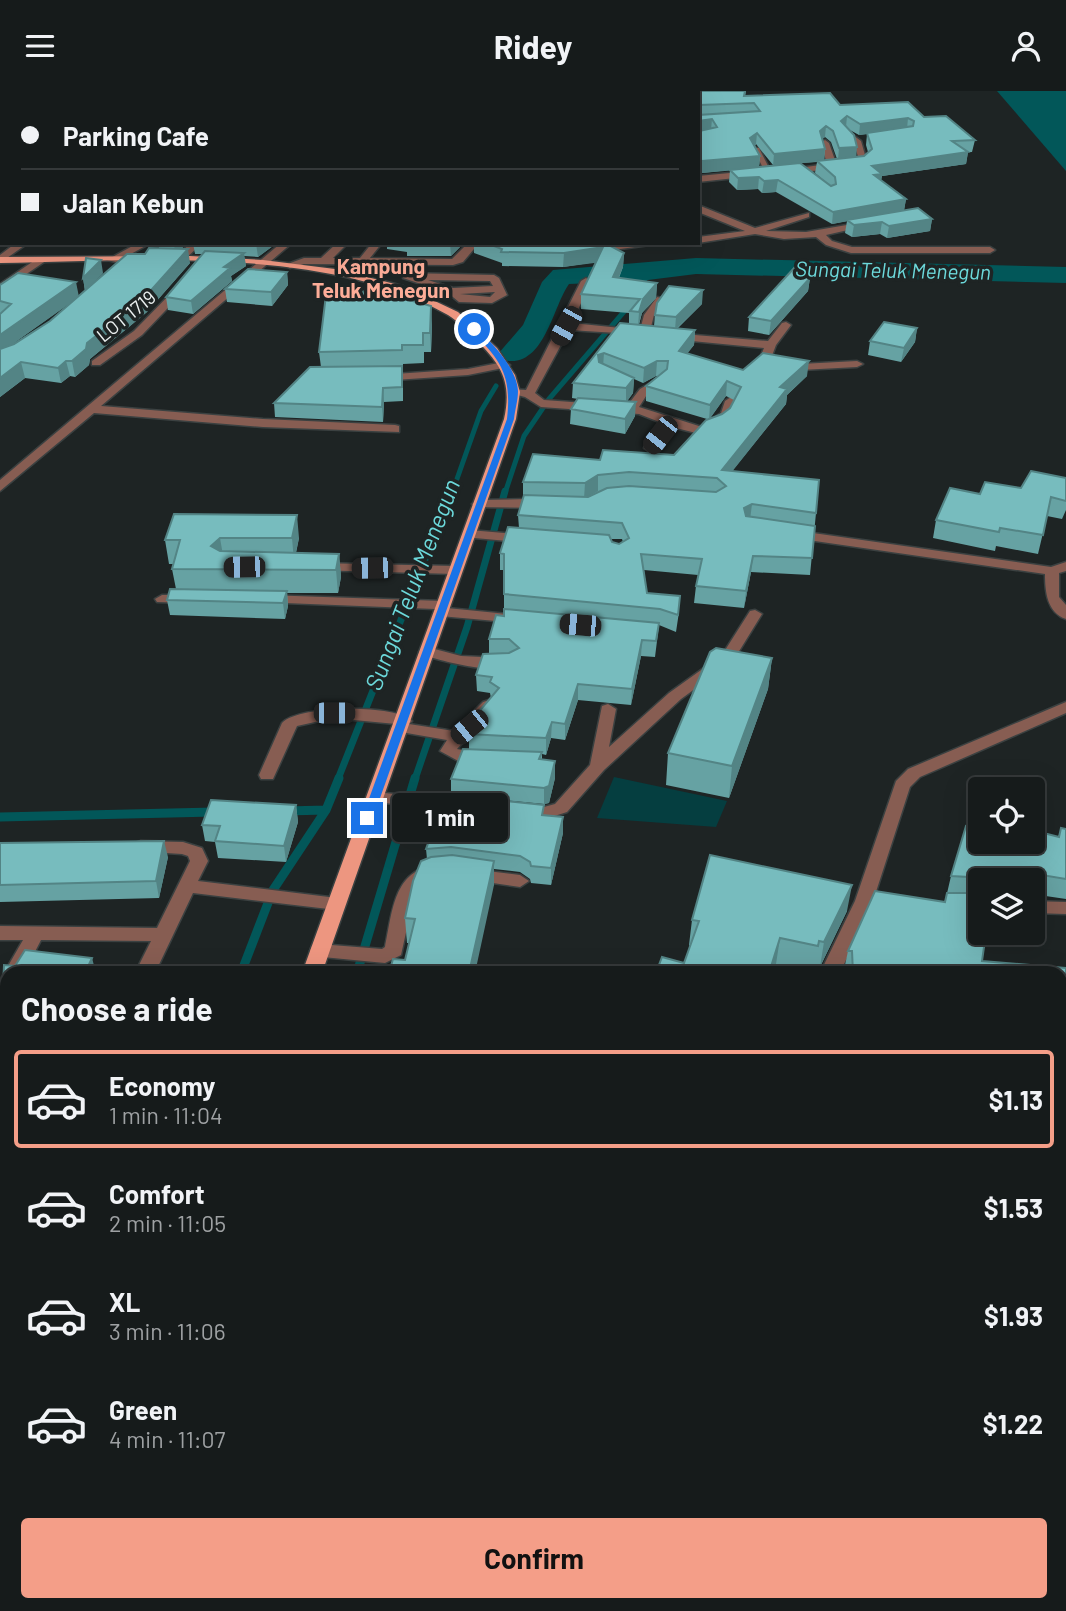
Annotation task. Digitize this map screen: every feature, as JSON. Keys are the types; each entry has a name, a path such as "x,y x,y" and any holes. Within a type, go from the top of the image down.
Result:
{"main road":[{"path":"0,260 178,260 195,270 264,262 352,277 442,307 485,339 521,393 510,419 493,505 455,571 403,724 314,966"}],"street":[{"path":"700,179 864,160 861,141 846,133"},
{"path":"825,143 832,164"},
{"path":"756,150 769,173"},
{"path":"800,168 809,177"},
{"path":"700,187 712,187"},
{"path":"700,209 755,231 776,236 818,233 883,221"},
{"path":"700,240 755,231 806,215"},
{"path":"818,233 829,243 851,250 990,250"},
{"path":"0,260 20,245"},
{"path":"113,274 117,260 143,245"},
{"path":"178,260 195,245"},
{"path":"0,487 285,245"},
{"path":"324,261 341,245"},
{"path":"362,261 375,245"},
{"path":"290,265 324,261 459,260 472,245"},
{"path":"606,248 638,245"},
{"path":"0,289 43,260"},
{"path":"343,261 407,276 452,291 456,299 492,300 502,295 496,289 494,278 407,276"},
{"path":"433,262 436,277"},
{"name":"LOT 1719","path":"96,363 138,333 176,297 195,270"},
{"path":"586,281 566,326 521,393 547,403 641,411 669,423 704,431 727,415 731,401"},
{"path":"645,333 649,314 660,299"},
{"path":"786,325 771,345 764,363 771,366 858,364"},
{"path":"566,326 771,345"},
{"path":"429,363 501,361"},
{"path":"363,378 468,372 501,361"},
{"path":"630,411 638,389 661,380"},
{"path":"91,409 263,423 395,429"},
{"path":"650,448 669,423"},
{"path":"493,505 561,505"},
{"path":"775,531 1059,569 1052,597 1066,615"},
{"path":"476,534 546,540"},
{"path":"299,567 455,571"},
{"path":"162,599 202,599"},
{"path":"255,599 404,601 473,614 527,620"},
{"path":"375,797 545,813 561,808 598,767 674,696 728,658 754,614"},
{"path":"428,652 456,659 509,663"},
{"path":"489,705 451,735 448,751 462,758 503,760"},
{"path":"833,966 864,901 902,785 914,773 1066,708"},
{"path":"598,767 608,709"},
{"path":"267,775 290,723 316,713 374,715 423,732 451,735"},
{"path":"123,848 183,848 195,852 199,861 148,966"},
{"path":"319,951 350,954 380,962 394,950 406,890 425,873 451,872 520,881"},
{"path":"186,886 285,900 337,904"},
{"path":"864,901 886,902"},
{"path":"1045,907 1066,908"},
{"path":"0,933 163,935"},
{"path":"18,966 35,934"}],"shaded area":[{"path":"997,91 1066,91 1066,171"},
{"path":"614,777 727,801 716,827 597,818"}],"building":[{"path":"700,91 745,91 744,96 830,93 840,105 908,102 924,117 946,116 975,140 952,141 968,152 872,166 882,174 874,175 906,199 833,212 778,180 738,178 730,170 800,163 831,186 836,184 835,177 817,161 864,156 872,149 867,133 913,126 914,121 908,118 860,124 847,116 841,121 854,135 857,147 839,148 833,131 826,126 820,131 825,149 774,154 757,133 750,138 760,156 702,161 700,131 717,127 712,119 700,121 700,115 760,111 754,103 700,105"},
{"path":"918,208 932,219 889,226 882,222 854,225 847,220"},
{"path":"491,245 609,245 624,253 613,277 657,283 643,299 639,312 630,311 640,299 581,294 603,247 564,253 501,252 502,249"},
{"path":"149,248 188,249 145,297 87,343 86,349 72,361 66,361 58,368 21,362 0,378 0,349 14,344 50,321 127,254 145,254"},
{"path":"205,251 244,253 224,267 230,268 191,301 166,297"},
{"path":"86,258 101,260 83,278"},
{"path":"796,266 810,278 771,321 749,317"},
{"path":"248,269 287,272 271,292 225,289"},
{"path":"18,273 76,282 0,335 0,314 11,304 0,301 0,285"},
{"path":"669,286 703,290 676,317 655,315 657,303"},
{"path":"350,290 387,294 431,306 430,333 423,333 423,345 402,345 402,350 319,352 326,295 341,298"},
{"path":"884,322 917,328 904,348 870,341"},
{"path":"620,323 695,330 679,351 743,370 763,353 809,361 780,387 787,389 722,470 819,480 816,513 752,504 744,508 746,516 815,526 812,558 753,556 746,591 696,586 702,559 641,554 647,593 680,596 678,615 660,609 504,594 504,554 500,553 508,527 609,535 612,542 619,544 629,538 622,523 518,515 524,495 588,497 607,488 629,486 716,492 726,486 717,478 629,472 598,475 585,483 523,482 533,454 600,460 603,450 674,455 706,420 730,408 741,387 727,381 710,405 646,386 667,369 668,361 657,361 644,368 604,353 598,355 599,362 634,378 626,388 573,383"},
{"path":"402,366 402,387 383,388 382,407 274,403 310,367"},
{"path":"578,398 636,402 625,419 571,409"},
{"path":"1031,471 1066,478 1066,501 1051,497 1043,535 1000,528 999,532 936,520 950,488 980,494 985,482 1021,488"},
{"path":"174,514 297,515 292,538 220,538 211,546 220,551 339,554 336,570 172,569 180,540 165,540"},
{"path":"170,589 287,591 283,603 167,600"},
{"path":"504,609 659,623 656,641 642,640 632,689 578,684 565,724 552,722 546,738 469,734 476,715 499,688 490,682 492,677 476,675 483,654 509,653 519,648 509,639 489,639 496,615 504,616"},
{"path":"716,648 772,658 732,766 668,753 710,652"},
{"path":"463,749 542,752 539,759 555,761 549,786 544,788 451,779"},
{"path":"455,796 544,805 542,815 563,817 551,868 531,866 530,862 520,856 451,847 426,849 438,816 448,817"},
{"path":"211,800 296,805 284,846 215,841 220,826 202,825"},
{"path":"966,826 968,854 1045,854 1045,833 1059,837 1061,828 1066,829 1066,879 1045,876 1045,868 968,868 968,877 951,876"},
{"path":"164,841 156,881 0,885 0,843"},
{"path":"452,855 494,861 471,966 391,966 393,959 405,960 415,919 405,918 413,881 421,861"},
{"path":"710,855 852,885 824,942 819,941 818,946 780,938 771,966 659,966 662,957 684,963 699,921 692,920"},
{"path":"875,891 945,902 947,893 968,893 968,945 984,945 982,961 1042,966 853,966 852,951 848,951"},
{"path":"25,950 92,958 88,966 15,966"}],"waterway":[{"name":"Sungai Teluk Menegun","path":"513,354 536,328 555,282 562,276 640,273 696,266 1066,275"},
{"path":"641,288 648,272"},
{"path":"505,493 524,436 549,399 628,307"},
{"name":"Sungai Teluk Menegun","path":"452,493 481,411 496,386"},
{"name":"Sungai Teluk Menegun","path":"338,779 452,491"},
{"path":"415,779 467,627 505,491"},
{"name":"Sungai Teluk Menegun","path":"326,810 339,778"},
{"path":"359,966 415,778"},
{"name":"Sungai Teluk Menegun","path":"244,966 273,890 326,810"},
{"path":"286,811 326,810"},
{"path":"0,817 214,812"}],"district":[{"name":"Kampung Teluk Menegun","path":"381,279"}],"route":[{"path":"367,818 510,419 514,391 510,376 485,339 474,329"}]}
